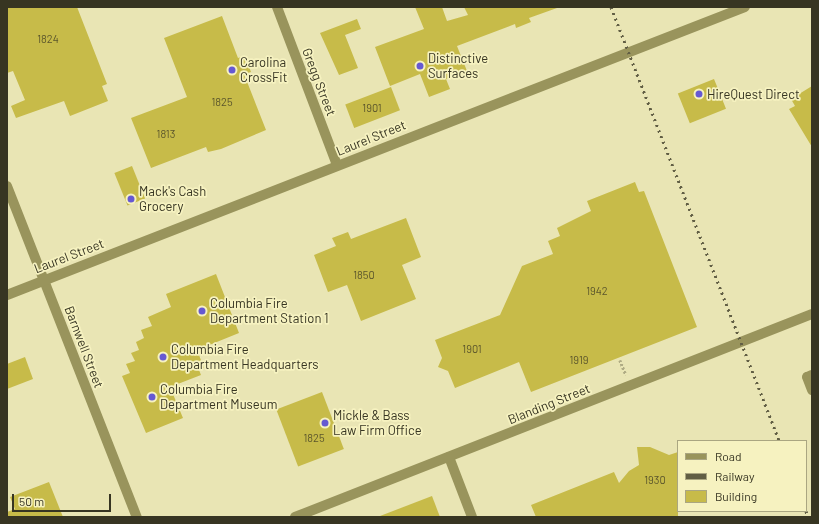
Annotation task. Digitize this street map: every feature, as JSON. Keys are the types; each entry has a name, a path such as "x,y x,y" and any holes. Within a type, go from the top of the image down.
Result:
{"street":[{"name":"Gregg Street","path":"277,7 337,165"},
{"name":"Laurel Street","path":"7,295 745,7"},
{"name":"Barnwell Street","path":"7,186 137,517"},
{"name":"Blanding Street","path":"295,517 812,314"},
{"path":"812,375 807,377 812,390"},
{"path":"449,457 472,517"}],"path":[{"path":"620,360 630,385"}],"building":[{"path":"7,7 77,7 107,84 102,86 108,101 70,116 64,101 16,118 11,106 25,100 13,71 7,73"},
{"path":"415,7 442,7 447,21 468,15 464,7 557,8 529,18 531,22 516,28 515,24 457,46 467,71 446,79 450,89 429,97 420,74 390,86 375,47 424,29"},
{"path":"222,16 238,58 245,56 251,72 244,74 266,130 221,149 208,152 206,147 151,168 131,118 187,97 164,38"},
{"path":"357,19 361,29 345,35 358,68 339,75 320,33"},
{"path":"714,79 726,109 690,123 678,94"},
{"path":"812,86 812,147 789,109 795,106 791,99"},
{"path":"391,87 400,110 354,128 345,105"},
{"path":"132,166 145,198 127,206 114,173"},
{"path":"635,182 639,192 644,191 697,327 531,392 519,362 455,388 448,371 438,367 442,358 435,340 500,315 522,266 553,254 548,241 560,236 557,228 591,211 587,201"},
{"path":"406,218 421,257 402,265 416,299 361,321 347,285 328,292 314,255 336,246 332,238 348,232 351,239"},
{"name":"Columbia Fire Department Headquarters","path":"216,274 239,333 197,350 204,368 199,370 201,375 170,387 183,418 146,433 122,376 130,373 126,364 135,361 131,353 139,350 136,342 144,338 141,330 152,326 148,317 171,307 166,294"},
{"path":"25,357 33,379 7,389 7,364"},
{"path":"322,392 344,449 298,467 276,410"},
{"path":"637,447 650,447 669,455 677,452 678,517 536,517 531,505 614,472 619,483 629,471 639,465"},
{"path":"49,482 63,517 7,517 7,512 15,509 10,497"},
{"path":"432,496 440,517 380,517 380,516"}],"railway":[{"path":"611,7 779,440"},
{"path":"806,512 808,517"}],"place":[{"name":"Distinctive Surfaces","path":"420,66"},
{"name":"Carolina CrossFit","path":"232,70"},
{"name":"HireQuest Direct","path":"699,94"},
{"name":"Mack's Cash Grocery","path":"131,199"},
{"name":"Columbia Fire Department Station 1","path":"202,311"},
{"name":"Columbia Fire Department Headquarters","path":"163,357"},
{"name":"Columbia Fire Department Museum","path":"152,397"},
{"name":"Mickle & Bass Law Firm Office","path":"325,423"}]}
